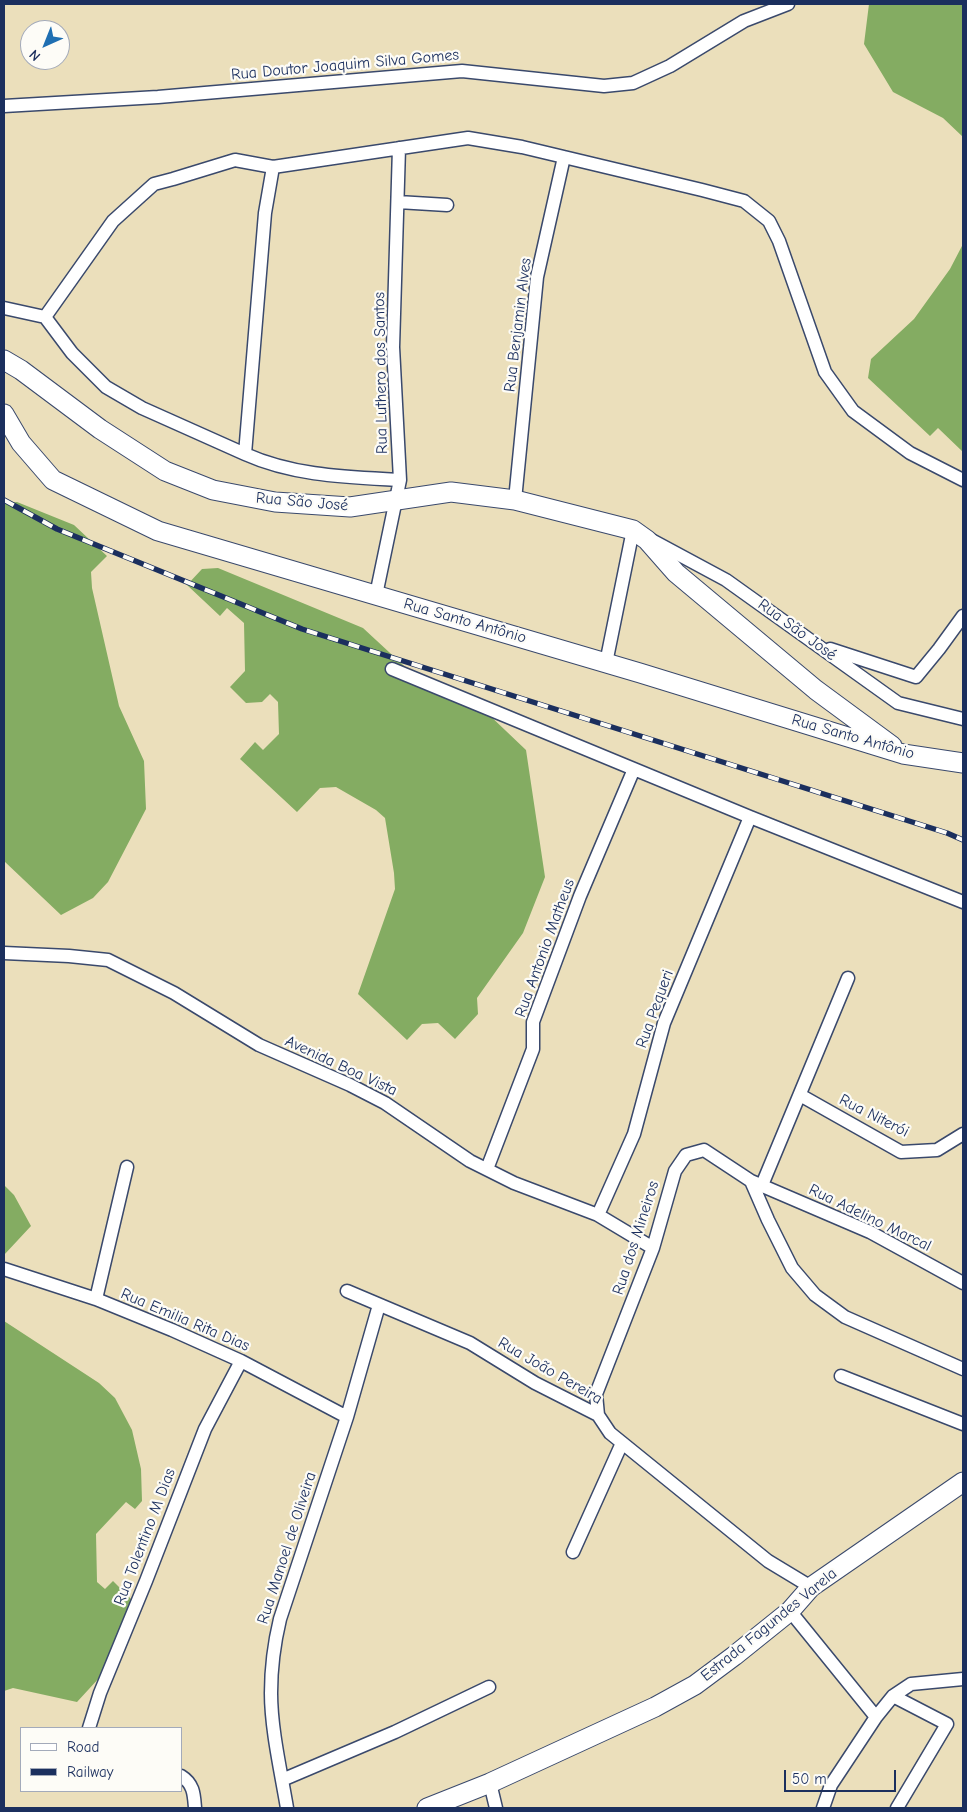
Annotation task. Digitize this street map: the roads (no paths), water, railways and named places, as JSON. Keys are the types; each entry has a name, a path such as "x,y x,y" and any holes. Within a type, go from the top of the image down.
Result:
{"main road":[{"name":"Rua São José","path":"4,360 100,429 165,471 213,490 275,502 350,508 451,492 515,500 633,530 646,540 676,573 816,690 903,754"},
{"name":"Rua Santo Antônio","path":"4,414 22,443 53,480 158,531 606,663 903,754 963,763"},
{"name":"Estrada Fagundes Varela","path":"427,1808 490,1783 655,1707 695,1685 790,1611 811,1587 963,1482"}],"street":[{"name":"Rua Doutor Joaquim Silva Gomes","path":"4,106 168,96 462,71 604,86 633,82 670,66 744,21 788,4"},
{"path":"4,308 45,317 113,221 154,184 235,160 273,167 468,138 522,146 744,202 769,221 779,241 825,372 853,411 910,453 963,480"},
{"name":"Rua Luthero dos Santos","path":"376,595 400,480 393,347 399,148"},
{"name":"Rua Benjamin Alves","path":"515,500 538,277 564,156"},
{"path":"245,454 265,213 273,167"},
{"path":"398,202 447,205"},
{"name":"Rua São José","path":"45,317 72,353 106,387 142,408 266,464 323,476 400,480"},
{"path":"606,663 633,530"},
{"name":"Rua São José","path":"633,530 726,580 898,703 963,720"},
{"path":"818,645 916,677 963,616"},
{"path":"392,669 750,817 963,902"},
{"name":"Rua Antonio Matheus","path":"487,1170 533,1049 533,1022 536,1013 580,896 634,769"},
{"name":"Rua Pequeri","path":"598,1215 634,1134 664,1024 750,817"},
{"name":"Avenida Boa Vista","path":"4,954 69,956 108,960 174,993 259,1045 350,1084 385,1103 470,1161 487,1170 514,1183 598,1215 653,1248"},
{"path":"848,978 800,1095 756,1183 768,1220 792,1268 815,1295 845,1318 963,1369"},
{"name":"Rua Niterói","path":"800,1095 902,1152 938,1150 963,1134"},
{"name":"Rua dos Mineiros","path":"598,1415 596,1394 653,1248 675,1171 686,1154 704,1150 756,1183"},
{"path":"96,1299 127,1167"},
{"name":"Rua Adelino Marcal","path":"756,1183 870,1232 963,1283"},
{"name":"Rua Emilia Rita Dias","path":"4,1270 96,1299 172,1330 241,1361 347,1416"},
{"name":"Rua João Pereira","path":"346,1291 470,1343 535,1383 598,1415 610,1433 768,1561 811,1587"},
{"name":"Rua Manoel de Oliveira","path":"287,1808 271,1694 274,1647 280,1620 347,1416 379,1305"},
{"name":"Rua Tolentino M Dias","path":"89,1727 100,1693 205,1429 241,1361"},
{"path":"841,1376 963,1424"},
{"path":"573,1552 622,1443"},
{"path":"790,1611 876,1717"},
{"path":"823,1808 831,1785 876,1717 893,1696 911,1684 963,1679"},
{"path":"282,1780 395,1732 489,1687"},
{"path":"893,1696 947,1724 897,1808"},
{"path":"182,1777 190,1783 194,1790 195,1808"},
{"path":"490,1783 496,1808"}],"railway":[{"path":"4,500 57,529 302,629 947,833 963,840"}]}
